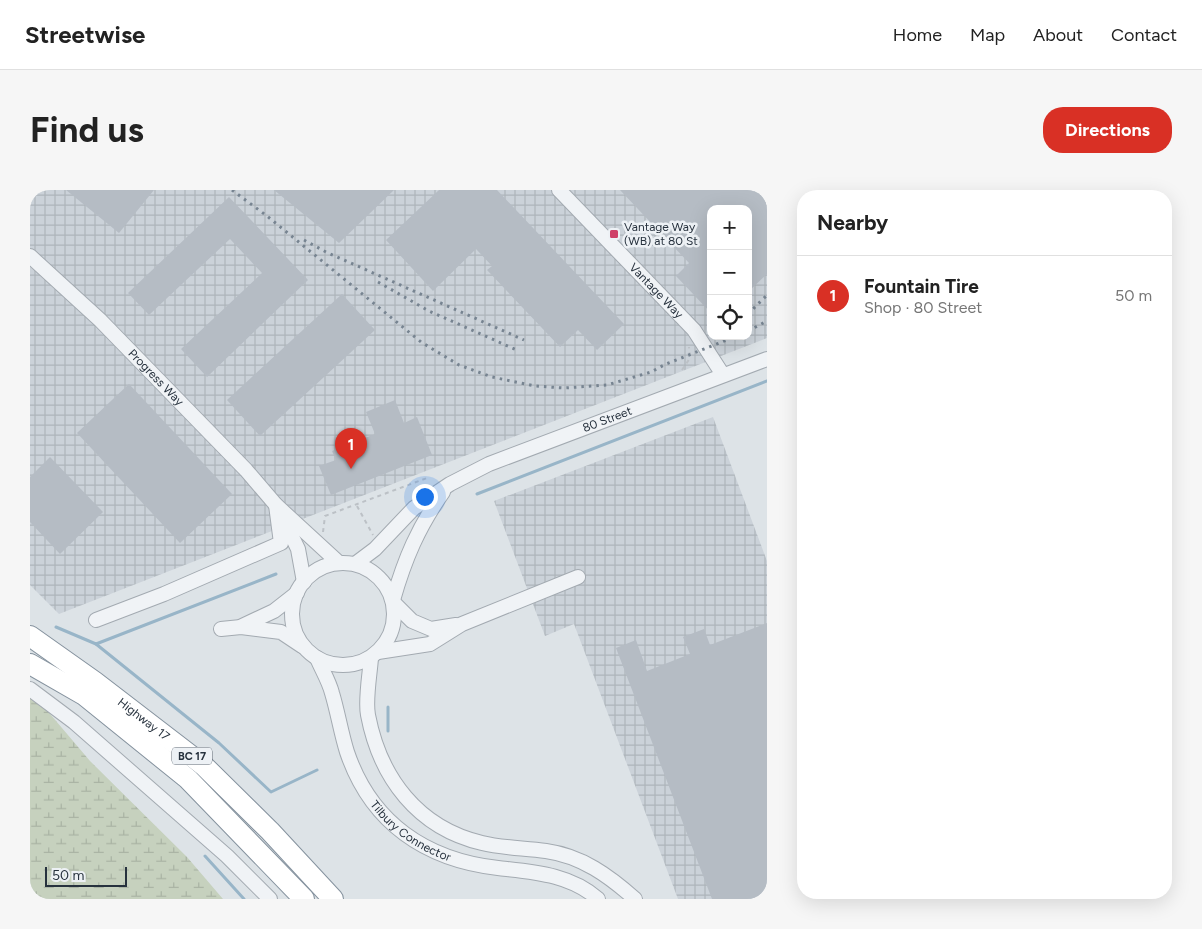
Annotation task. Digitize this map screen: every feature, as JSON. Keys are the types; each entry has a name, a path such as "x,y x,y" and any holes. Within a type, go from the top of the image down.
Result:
{"highway":[{"name":"Highway 17","path":"30,636 95,682 203,764 270,830 333,899"},
{"name":"Highway 17","path":"30,664 84,695 188,780 304,899"}],"street":[{"name":"Vantage Way","path":"559,190 694,330 723,375"},
{"name":"Progress Way","path":"30,256 100,320 246,470 276,505 339,563"},
{"name":"80 Street","path":"355,564 376,549 414,508 450,484 489,464 767,359"},
{"name":"80 Street","path":"393,601 402,568 414,538 427,515 450,484"},
{"name":"Progress Way","path":"276,505 298,549 300,588"},
{"path":"96,620 173,590 281,544 276,505"},
{"path":"222,629 242,626 274,611 300,588 314,572 339,563 355,564 379,577 387,587 393,601 395,612 393,627 389,637 375,655"},
{"path":"242,626 281,632 312,654 332,664 346,666 357,664 375,655 430,644 462,624 578,577"},
{"path":"300,588 294,601 292,617 295,632 303,646 312,654"},
{"path":"393,601 412,622 431,629 462,624"},
{"name":"Tilbury Connector","path":"312,654 332,691 347,752 361,786 381,814 388,820 408,837 443,856 478,866 542,873 568,880 598,899"},
{"name":"Tilbury Connector","path":"375,655 368,713 377,744 388,773 405,797 427,820 454,835 483,844 548,852 581,861 607,875 635,899"},
{"path":"30,689 74,722 227,856 270,899"}],"path":[{"path":"682,370 690,358 689,344"},
{"path":"321,536 325,528 325,516 427,478"},
{"path":"356,506 374,536"}],"shaded area":[{"path":"30,190 767,190 767,338 59,614 30,585"},
{"path":"713,417 767,561 767,899 678,899 574,624 545,636 494,501"}],"green space":[{"path":"30,696 45,708 90,761 187,857 223,899 30,899"}],"building":[{"path":"66,190 154,190 119,233"},
{"path":"274,190 394,190 339,243"},
{"path":"439,190 497,190 624,324 597,350 578,330 560,347 487,270 492,266 476,249 433,291 386,240"},
{"path":"620,190 767,190 767,274 752,288 752,205 707,205 707,309 676,276 689,263"},
{"path":"229,197 308,280 207,377 181,349 262,273 230,239 149,315 128,293"},
{"path":"342,294 375,330 260,436 227,400"},
{"path":"129,384 232,494 180,543 77,433"},
{"path":"395,400 404,423 417,417 432,455 331,495 319,466 336,460 332,451 375,434 366,412"},
{"path":"50,457 103,512 60,554 30,522 30,477"},
{"path":"767,623 767,899 712,899 616,648 636,640 647,671 690,654 683,637 704,629 710,645"}],"waterway":[{"path":"477,494 767,381"},
{"path":"56,627 96,644 276,574"},
{"path":"96,644 219,743 271,792 317,770"},
{"path":"388,707 388,731"},
{"path":"205,856 244,899"}],"railway":[{"path":"232,190 267,216 421,342 459,365 492,377 535,386 564,388 607,385 651,372 666,364 727,340"},
{"path":"304,240 326,252 524,340"},
{"path":"378,282 429,311 519,351"},
{"path":"752,310 767,295"},
{"path":"752,329 767,321"}],"place":[{"name":"Vantage Way (WB) at 80 St","path":"614,234"},
{"name":"Fountain Tire","path":"351,469"}]}
